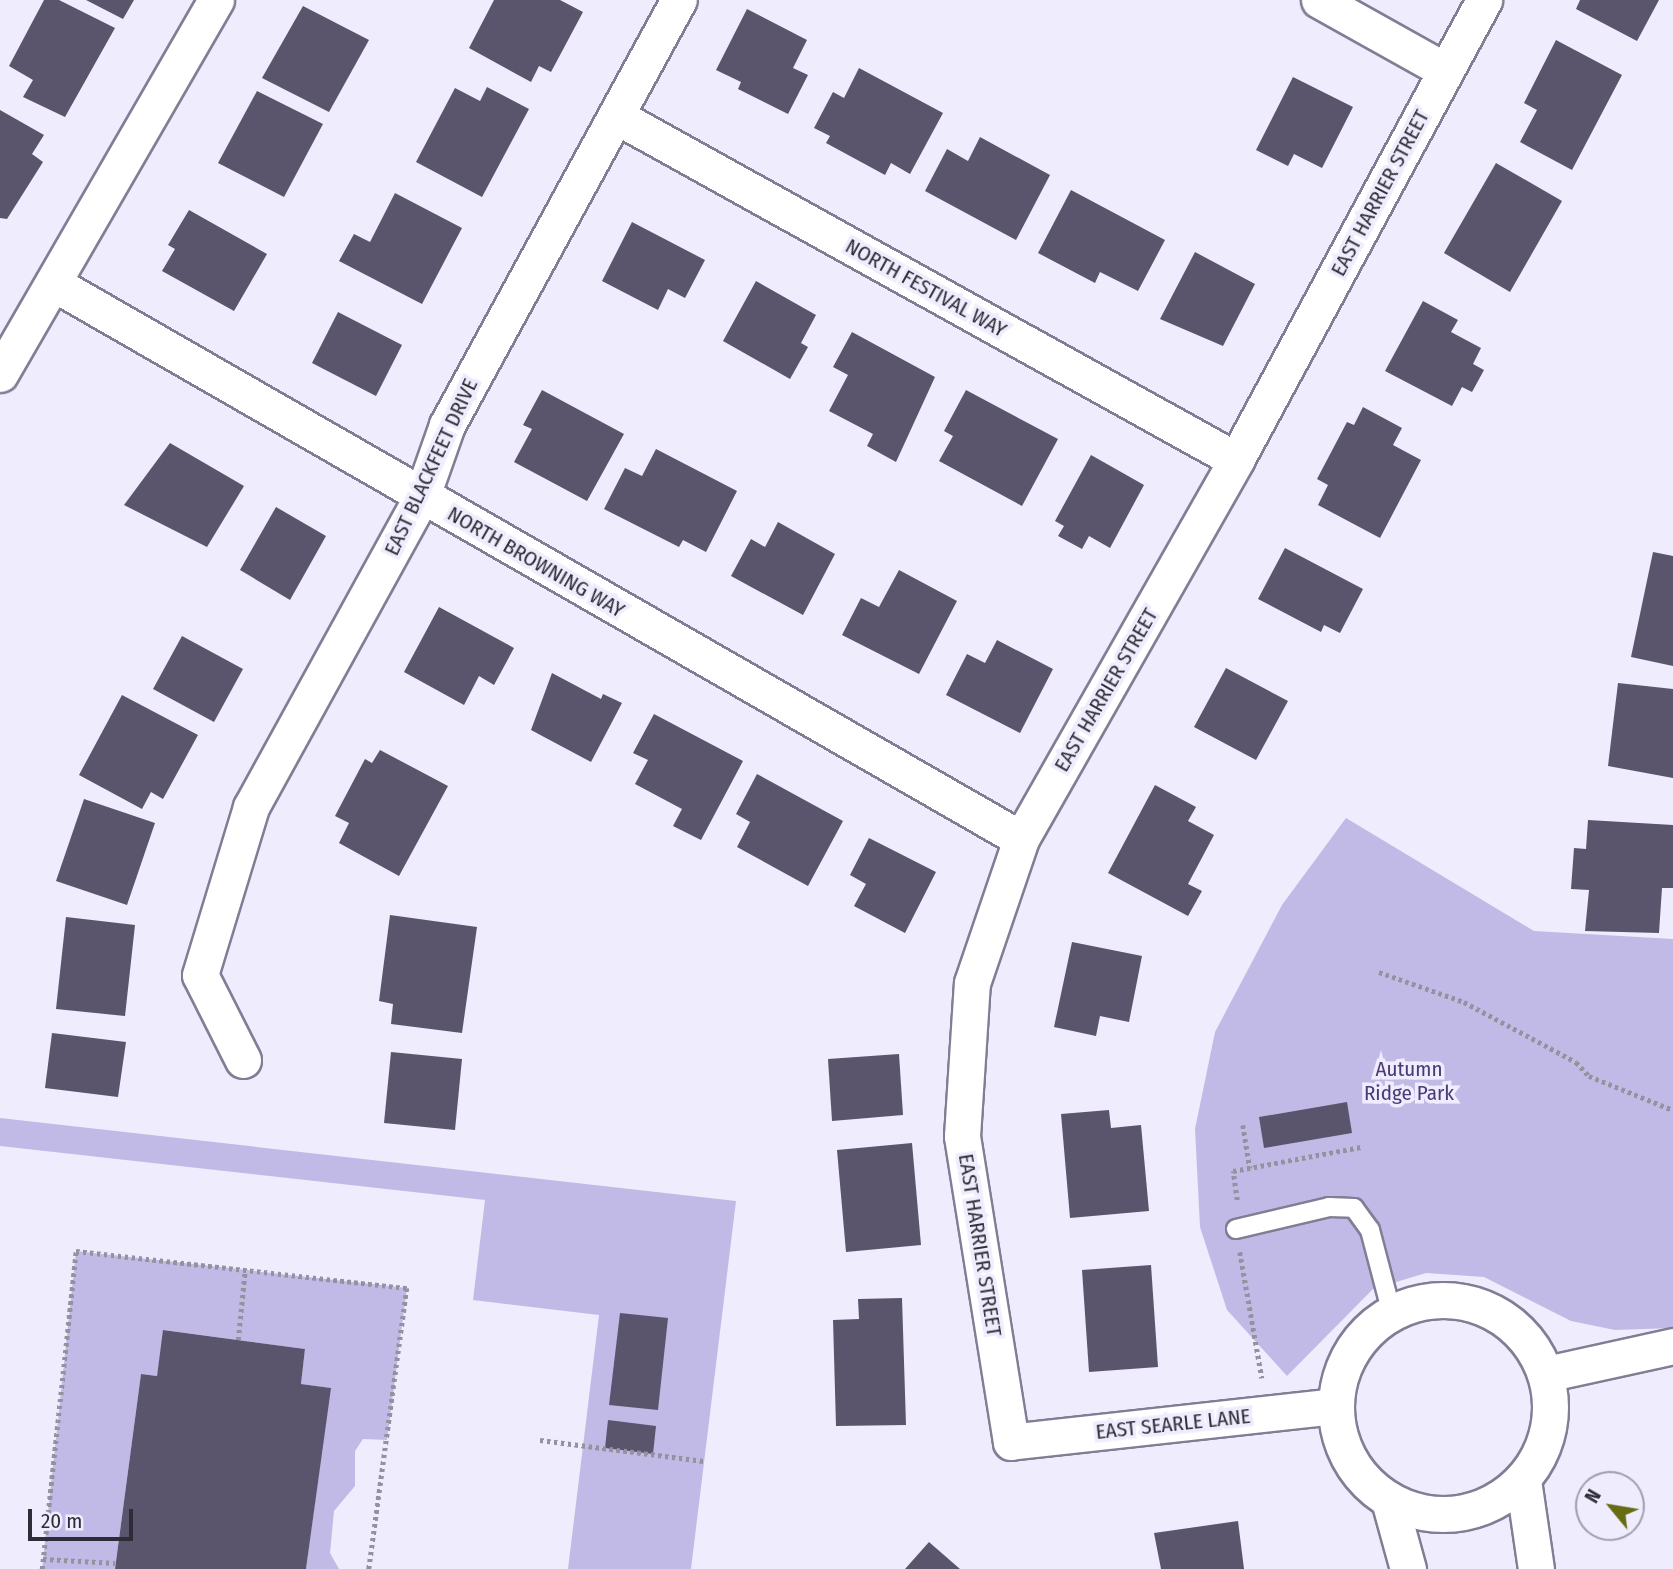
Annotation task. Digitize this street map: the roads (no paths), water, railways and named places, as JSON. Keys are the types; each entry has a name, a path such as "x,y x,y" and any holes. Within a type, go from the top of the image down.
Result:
{"street":[{"path":"0,374 216,0"},
{"name":"EAST BLACKFEET DRIVE","path":"243,1060 200,975 251,807 422,496 447,425 679,0"},
{"path":"1319,0 1446,71"},
{"name":"EAST HARRIER STREET","path":"1011,1441 962,1136 972,983 1021,839 1236,460 1484,0"},
{"name":"NORTH FESTIVAL WAY","path":"616,116 1236,460"},
{"name":"NORTH BROWNING WAY","path":"53,283 1021,839"},
{"path":"1437,1299 1472,1303 1504,1318 1530,1342 1546,1374 1551,1411 1543,1448 1523,1480 1494,1502 1460,1514 1423,1513 1389,1500 1349,1461 1335,1406 1350,1353 1372,1325 1392,1314 1437,1299"},
{"path":"1546,1374 1673,1346"},
{"name":"EAST SEARLE LANE","path":"1011,1441 1335,1406"},
{"path":"1523,1480 1536,1569"},
{"path":"1389,1500 1408,1569"}],"lane":[{"path":"1236,1229 1329,1207 1354,1208 1370,1230 1392,1314"}],"park label":[{"name":"Autumn Ridge Park","path":"1409,1081"}]}
